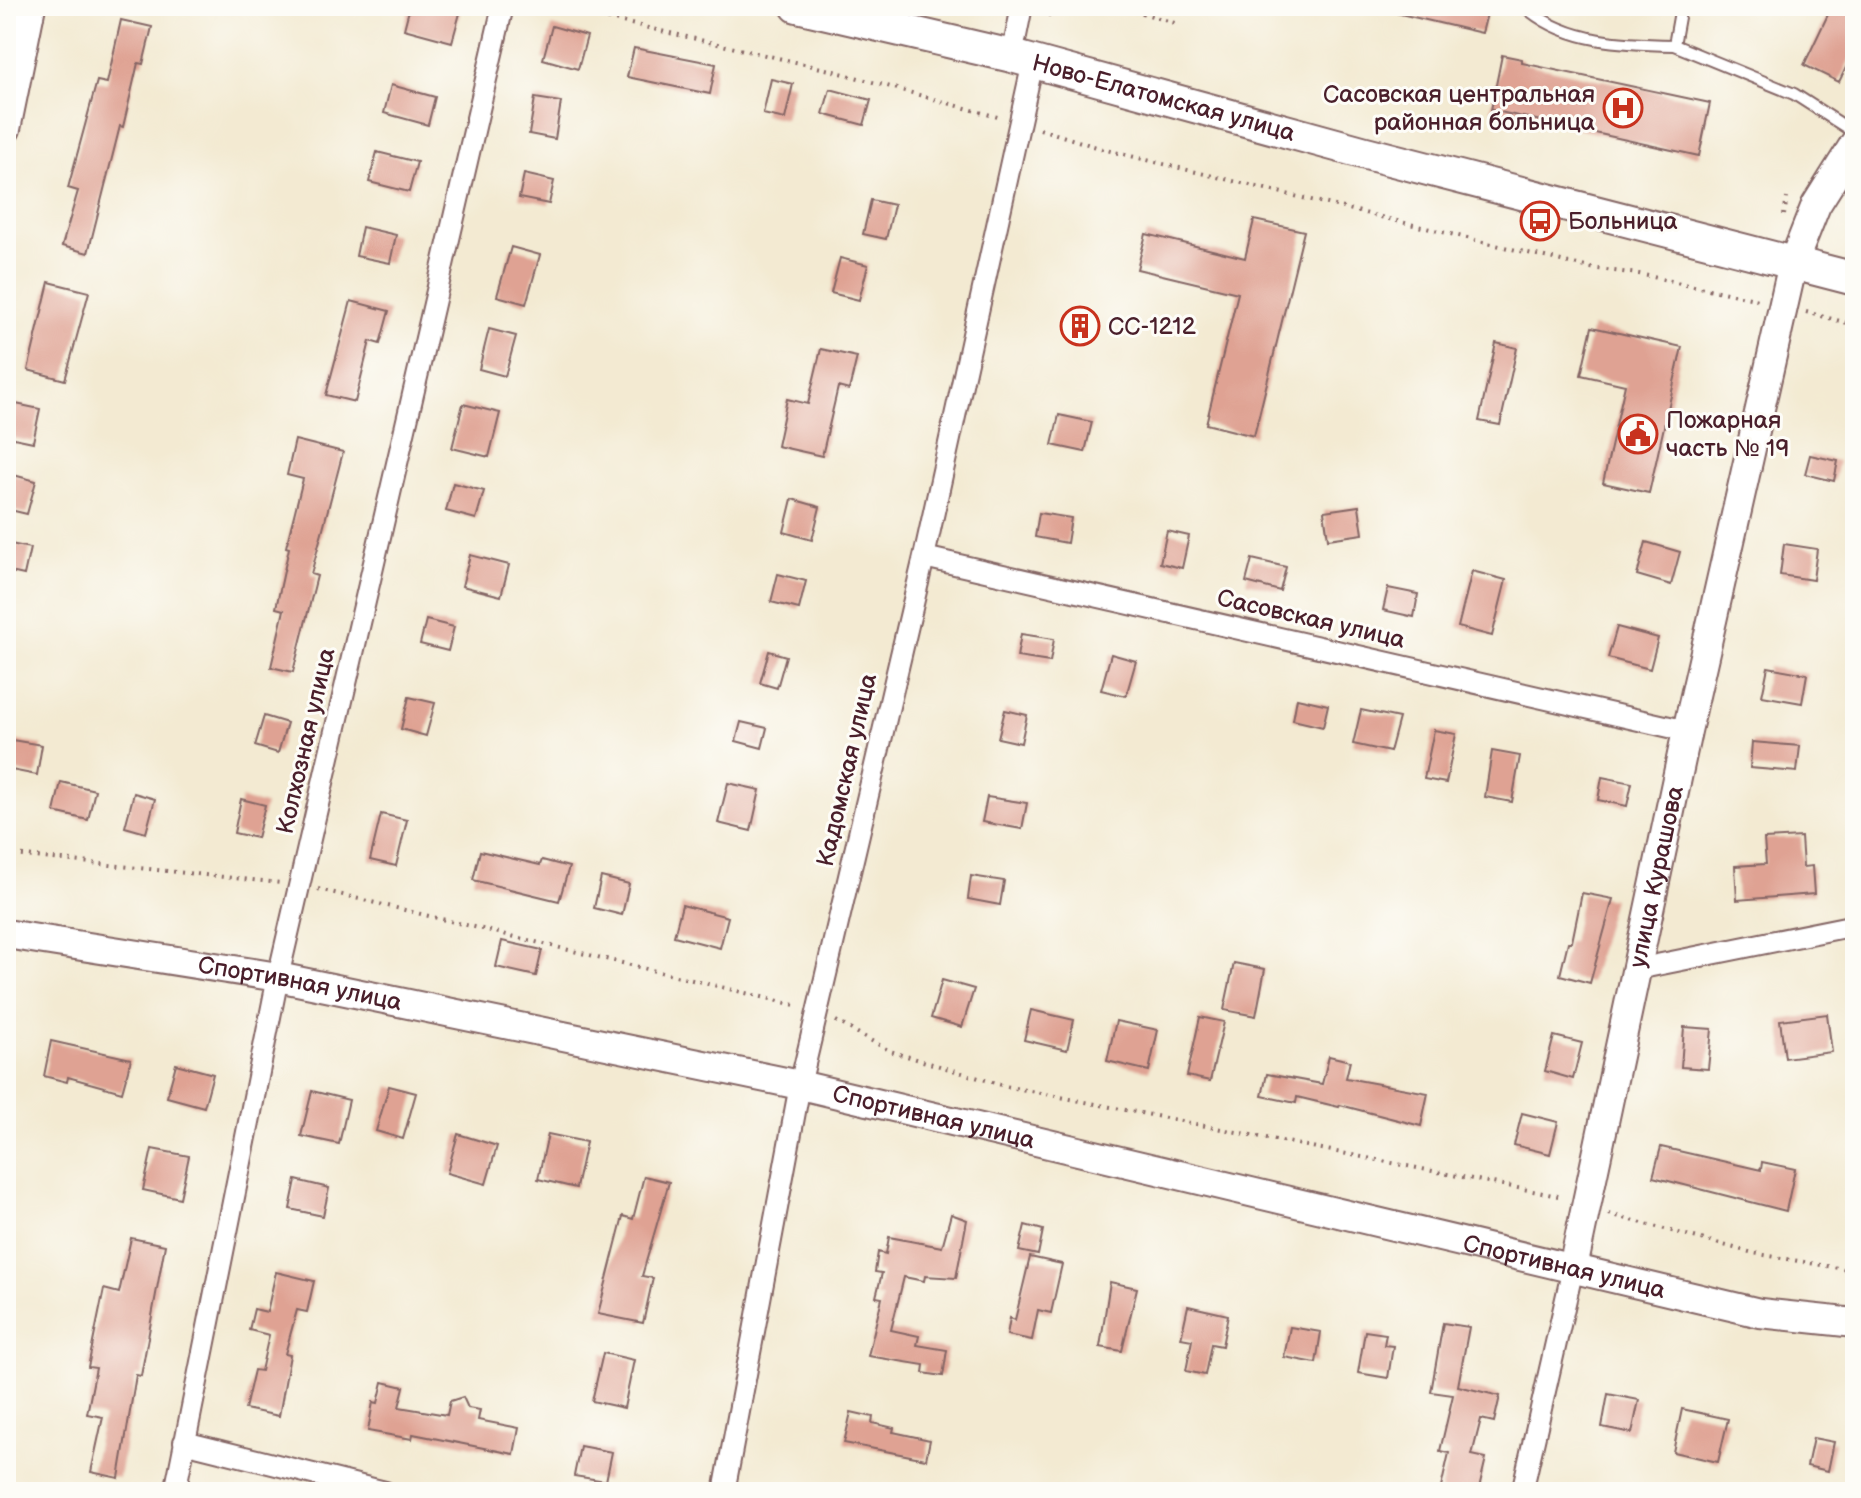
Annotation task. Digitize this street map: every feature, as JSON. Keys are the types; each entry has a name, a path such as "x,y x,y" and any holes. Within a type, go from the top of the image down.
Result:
{"main road":[{"name":"Ново-Елатомская улица","path":"797,6 1023,59 1362,152 1855,279"}],"street":[{"path":"6,129 31,6"},
{"name":"Колхозная улица","path":"175,1492 278,977 503,6"},
{"name":"Кадомская улица","path":"724,1492 800,1085 1022,123 1022,6"},
{"name":"улица Курашова","path":"1522,1492 1687,731 1793,263 1816,205 1855,143"},
{"name":"Сасовская улица","path":"924,557 1687,731"},
{"path":"1637,969 1855,925"},
{"name":"Спортивная улица","path":"6,934 278,977 800,1085 1760,1313 1855,1323"},
{"path":"184,1442 385,1492"}],"lane":[{"path":"1674,45 1681,6"},
{"path":"1528,8 1552,28 1592,38 1674,45 1794,94 1855,133"}],"path":[{"path":"553,6 830,70 1022,123 1106,150 1575,265 1639,274 1855,325"},
{"path":"1048,15 1069,15 1098,6"},
{"path":"1119,6 1178,24"},
{"path":"6,854 299,884 817,1010 890,1051 1005,1086 1587,1202 1617,1219 1753,1253 1855,1271"}],"building":[{"path":"410,6 462,6 452,42 404,29"},
{"path":"1397,6 1489,6 1482,33 1396,13"},
{"path":"1832,6 1855,6 1855,49 1839,82 1804,65"},
{"path":"121,20 152,27 143,64 138,63 123,127 120,126 88,253 62,246 78,191 68,188 97,81 107,83"},
{"path":"552,26 587,36 578,69 543,59"},
{"path":"634,48 716,64 710,94 627,77"},
{"path":"1502,55 1522,59 1522,63 1710,103 1699,156 1491,110"},
{"path":"771,79 793,84 785,119 763,114"},
{"path":"391,85 435,97 428,125 384,113"},
{"path":"830,89 871,100 864,125 823,114"},
{"path":"535,98 561,102 555,139 529,134"},
{"path":"377,152 417,162 409,192 369,182"},
{"path":"524,174 554,181 549,204 519,198"},
{"path":"871,200 894,205 886,239 863,234"},
{"path":"1254,220 1304,231 1254,436 1206,424 1238,293 1137,269 1146,234 1245,258"},
{"path":"362,227 396,235 390,263 356,256"},
{"path":"511,247 540,255 526,304 497,296"},
{"path":"840,258 868,265 859,300 831,293"},
{"path":"49,282 89,292 65,380 28,370"},
{"path":"351,301 389,311 380,344 370,341 355,402 326,395"},
{"name":"Пожарная часть № 19","path":"1592,327 1682,347 1649,493 1603,483 1625,385 1581,375"},
{"path":"489,329 516,336 505,376 479,369"},
{"path":"1496,343 1517,348 1500,425 1479,421"},
{"path":"821,349 857,357 849,390 838,387 822,456 777,446 787,399 808,404"},
{"path":"16,404 40,409 33,442 9,437"},
{"path":"463,404 500,413 489,457 452,448"},
{"path":"1059,415 1092,422 1085,452 1052,445"},
{"path":"295,440 343,452 311,574 317,576 293,672 271,667 284,610 276,608 289,548 286,547 303,479 287,475"},
{"path":"1810,455 1838,461 1834,481 1805,474"},
{"path":"6,473 36,481 27,514 6,509"},
{"path":"453,483 484,491 476,519 446,511"},
{"path":"792,499 820,507 812,540 784,532"},
{"path":"1359,506 1363,534 1328,539 1324,511"},
{"path":"1039,513 1071,518 1067,543 1035,537"},
{"path":"1167,531 1189,536 1182,568 1160,563"},
{"path":"1646,542 1680,552 1671,585 1637,575"},
{"path":"6,543 30,548 24,575 6,571"},
{"path":"1784,544 1817,549 1813,580 1780,575"},
{"path":"470,555 509,565 501,596 462,586"},
{"path":"1252,559 1286,567 1280,591 1246,582"},
{"path":"1472,571 1506,580 1492,636 1458,627"},
{"path":"778,574 806,581 799,609 771,602"},
{"path":"1388,588 1418,594 1414,617 1383,610"},
{"path":"426,620 454,627 448,651 420,644"},
{"path":"1617,627 1658,638 1650,669 1608,658"},
{"path":"1021,634 1054,639 1050,662 1017,657"},
{"path":"769,651 786,656 777,688 760,683"},
{"path":"1111,654 1136,661 1126,696 1101,690"},
{"path":"1768,667 1807,674 1802,703 1762,696"},
{"path":"409,697 435,703 426,736 401,729"},
{"path":"1297,698 1328,705 1323,727 1293,720"},
{"path":"1005,710 1027,715 1021,743 998,738"},
{"path":"1361,710 1399,718 1390,752 1353,744"},
{"path":"264,716 287,723 278,753 255,746"},
{"path":"741,722 767,728 762,748 736,741"},
{"path":"1434,730 1456,734 1446,783 1424,779"},
{"path":"6,739 42,745 37,775 6,769"},
{"path":"1752,742 1800,746 1797,772 1750,768"},
{"path":"1492,751 1520,756 1512,802 1485,797"},
{"path":"1602,777 1632,783 1627,806 1598,800"},
{"path":"61,782 95,790 88,820 54,812"},
{"path":"728,783 760,790 751,831 718,823"},
{"path":"134,793 155,799 146,833 125,827"},
{"path":"987,797 1027,803 1022,829 982,822"},
{"path":"241,799 265,805 257,838 234,833"},
{"path":"381,814 407,820 396,866 370,860"},
{"path":"1801,837 1803,867 1812,866 1814,894 1737,900 1735,866 1766,864 1764,839"},
{"path":"480,851 540,865 542,860 569,867 559,901 473,880"},
{"path":"971,876 1004,881 1000,905 968,899"},
{"path":"601,877 629,884 622,915 594,908"},
{"path":"1582,893 1613,899 1590,983 1560,975 1568,942 1572,942"},
{"path":"682,905 728,917 720,948 674,936"},
{"path":"502,941 542,950 536,976 496,967"},
{"path":"1234,963 1265,969 1256,1016 1224,1010"},
{"path":"942,980 974,989 962,1027 931,1018"},
{"path":"1031,1010 1074,1020 1067,1050 1024,1040"},
{"path":"1827,1014 1832,1052 1785,1058 1780,1020"},
{"path":"1200,1017 1224,1022 1210,1081 1187,1076"},
{"path":"1116,1021 1158,1030 1149,1071 1107,1061"},
{"path":"1684,1027 1712,1029 1708,1069 1681,1067"},
{"path":"1554,1036 1582,1043 1573,1079 1545,1071"},
{"path":"51,1041 131,1059 122,1092 68,1077 67,1082 44,1076"},
{"path":"1329,1056 1350,1061 1346,1078 1428,1093 1421,1126 1340,1105 1297,1097 1296,1103 1262,1096 1267,1074 1322,1084"},
{"path":"176,1064 213,1074 204,1107 167,1097"},
{"path":"389,1086 416,1093 403,1139 376,1131"},
{"path":"312,1091 349,1100 339,1144 301,1136"},
{"path":"1522,1113 1558,1122 1550,1154 1514,1145"},
{"path":"458,1134 497,1146 486,1184 447,1173"},
{"path":"548,1134 586,1142 576,1188 538,1179"},
{"path":"1661,1147 1761,1170 1762,1162 1795,1169 1786,1211 1653,1177"},
{"path":"152,1149 189,1156 180,1198 143,1190"},
{"path":"644,1176 669,1182 642,1276 653,1278 643,1323 598,1314 623,1216 633,1219"},
{"path":"296,1180 329,1188 323,1216 290,1209"},
{"path":"951,1214 967,1220 956,1278 925,1276 924,1281 904,1277 891,1330 919,1336 917,1345 947,1350 943,1376 923,1373 924,1365 868,1356 882,1298 876,1297 882,1273 875,1272 878,1252 886,1254 889,1237 942,1247"},
{"path":"1025,1225 1043,1230 1038,1255 1019,1251"},
{"path":"131,1238 165,1245 141,1376 136,1375 119,1478 91,1472 103,1417 87,1414 96,1368 88,1367 104,1289 119,1293"},
{"path":"1030,1257 1062,1264 1051,1313 1038,1310 1032,1340 1007,1335 1010,1318 1015,1320"},
{"path":"276,1272 314,1281 307,1312 297,1310 285,1354 290,1355 279,1416 245,1409 254,1370 261,1371 269,1335 249,1330 254,1309 267,1312"},
{"path":"1110,1282 1137,1288 1122,1351 1100,1347"},
{"path":"1188,1306 1228,1315 1222,1346 1211,1344 1205,1375 1186,1371 1192,1340 1181,1338"},
{"path":"1443,1323 1469,1327 1458,1386 1500,1396 1494,1422 1481,1419 1472,1455 1486,1458 1478,1492 1440,1492 1449,1453 1440,1451 1453,1395 1431,1392"},
{"path":"1290,1327 1321,1332 1316,1363 1284,1357"},
{"path":"1365,1331 1386,1334 1384,1345 1393,1346 1388,1378 1358,1373"},
{"path":"603,1353 634,1360 624,1408 592,1401"},
{"path":"383,1382 404,1387 399,1407 447,1415 450,1401 463,1397 468,1408 480,1410 478,1420 519,1428 514,1454 413,1434 412,1439 368,1431 373,1402 378,1403"},
{"path":"1608,1394 1639,1400 1632,1433 1602,1427"},
{"path":"1682,1409 1728,1419 1718,1462 1673,1452"},
{"path":"851,1412 873,1417 872,1423 894,1428 893,1432 930,1440 926,1459 844,1443"},
{"path":"1813,1438 1834,1442 1828,1471 1807,1466"},
{"path":"580,1446 612,1452 606,1481 574,1476"}],"place":[{"name":"Сасовская центральная районная больница","path":"1623,108"},
{"name":"Больница","path":"1540,221"},
{"name":"СС-1212","path":"1080,326"},
{"name":"Пожарная часть № 19","path":"1638,434"}]}
